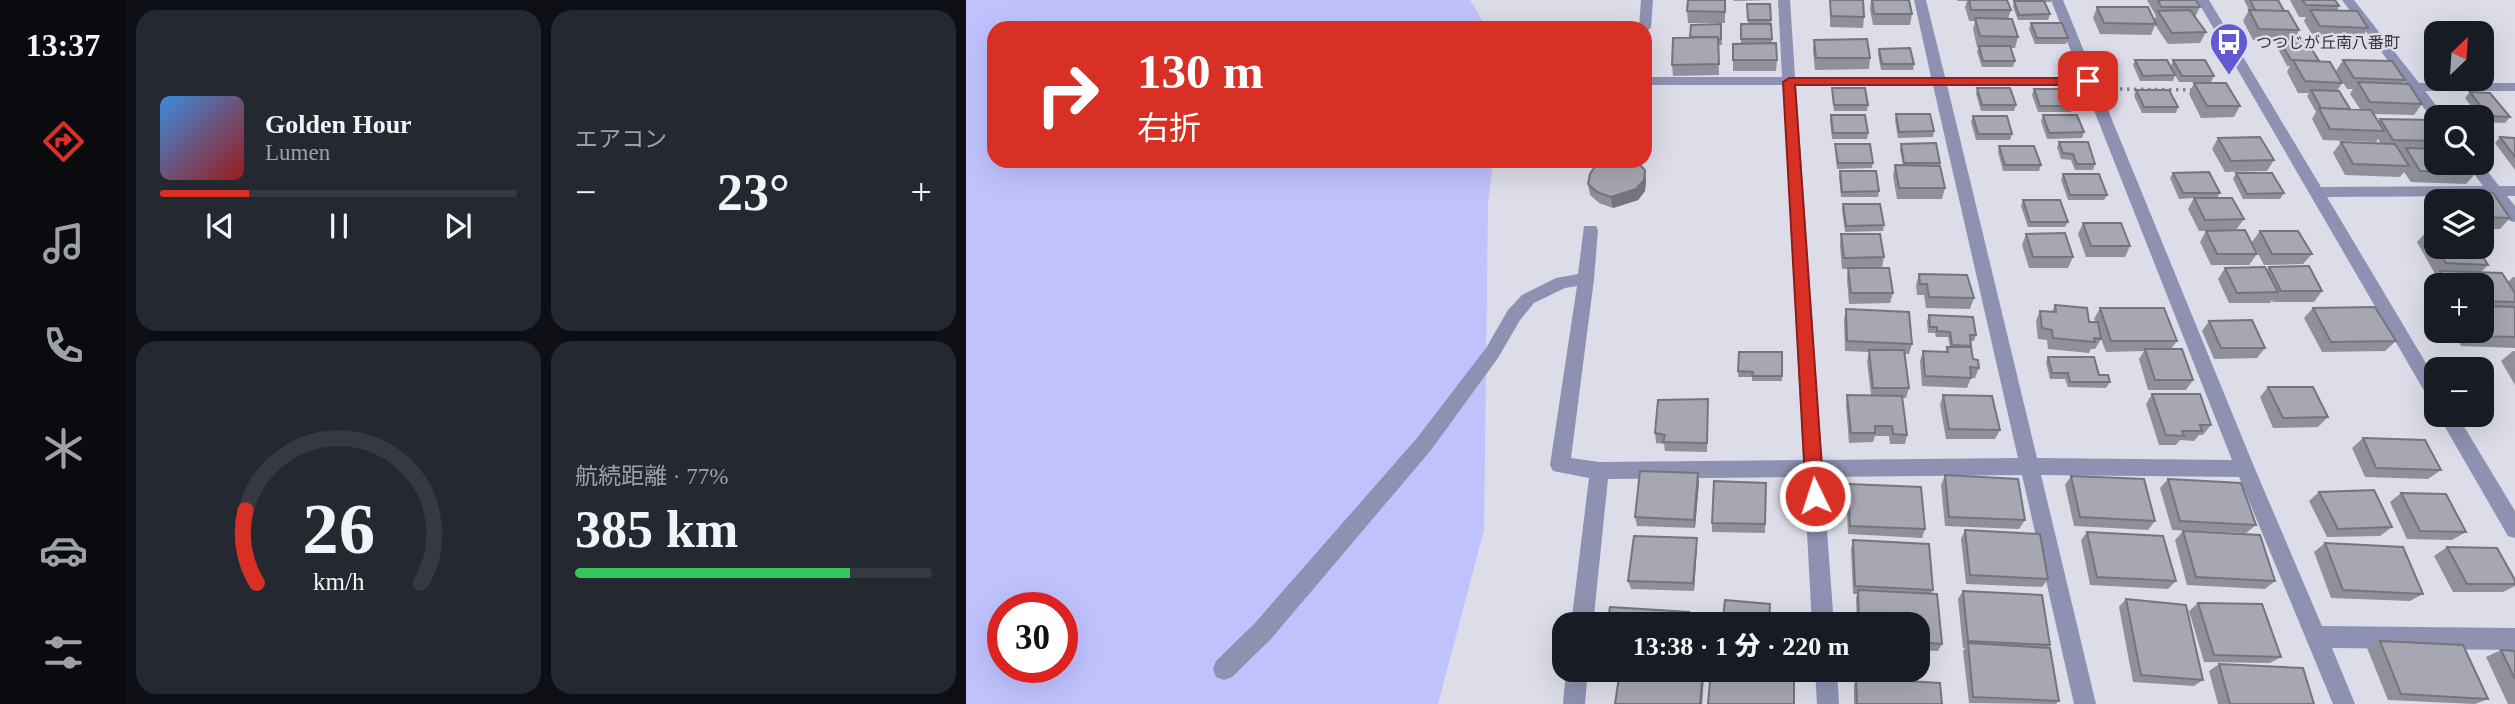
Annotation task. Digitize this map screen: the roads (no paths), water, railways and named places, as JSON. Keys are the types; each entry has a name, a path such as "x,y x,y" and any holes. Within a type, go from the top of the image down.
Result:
{"street":[{"path":"1646,21 1647,0"},
{"path":"1784,0 1822,612"},
{"path":"1920,0 2085,704"},
{"path":"2057,0 2245,469 2344,704"},
{"path":"2203,0 2424,376"},
{"path":"2348,0 2429,105"},
{"path":"1652,81 2090,85"},
{"path":"2415,87 2515,87"},
{"path":"2315,192 2424,191"},
{"path":"2494,191 2515,191"},
{"path":"2494,191 2515,217"},
{"path":"1590,230 1586,279 1560,465 1599,471 2030,466 2245,469"},
{"path":"1224,669 1264,631 1424,444 1492,353 1514,315 1528,299 1562,282 1586,279"},
{"path":"2454,427 2515,529"},
{"path":"1583,612 1599,471"},
{"path":"2316,637 2515,639"},
{"path":"1574,704 1576,682"},
{"path":"1827,682 1828,704"}],"place":[{"name":"つつじが丘南八番町","path":"2229,76"}]}
